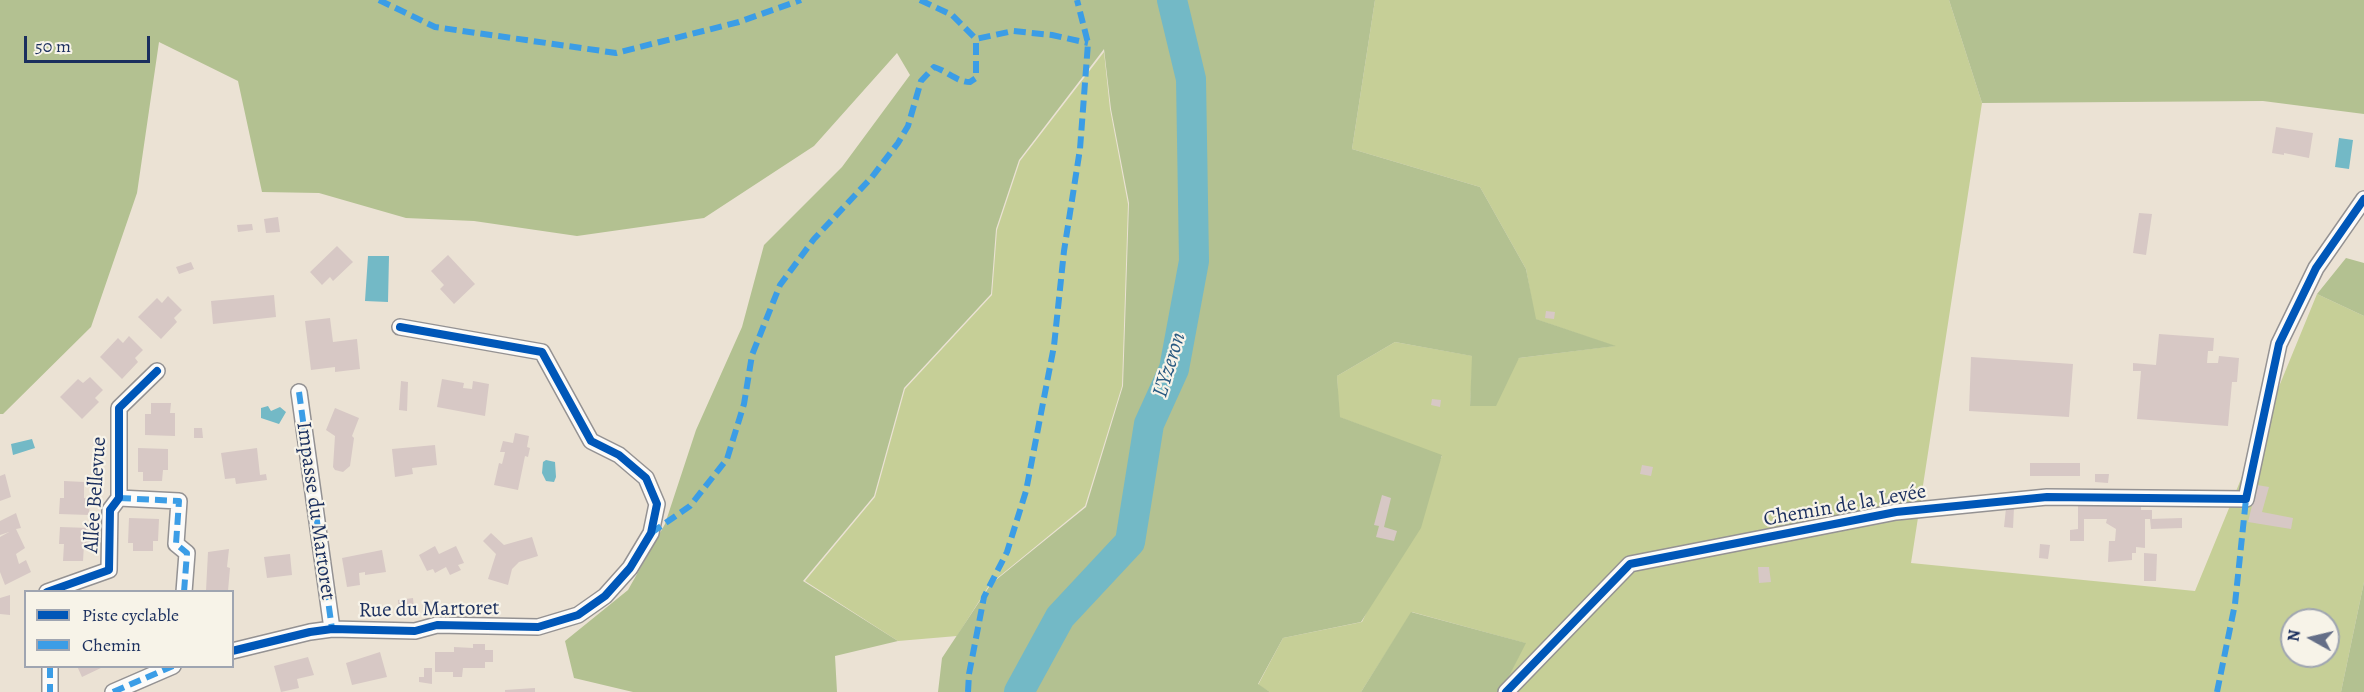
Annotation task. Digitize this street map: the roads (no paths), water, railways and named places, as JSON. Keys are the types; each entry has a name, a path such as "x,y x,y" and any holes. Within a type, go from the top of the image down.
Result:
{"street":[{"name":"Chemin de la Levée","path":"1506,692 1630,564 1896,512 2047,497 2246,499 2279,344 2316,268 2364,199"},
{"name":"Rue du Martoret","path":"234,651 332,629 414,631 437,626 538,627 578,615 605,596 630,568 651,533 657,504 646,478 619,455 591,441 542,352 400,327"},
{"name":"Allée Bellevue","path":"50,590 109,570 110,510 119,498 119,408 157,371"},
{"name":"Impasse du Martoret","path":"299,392 332,629"},
{"name":"Allée Bellevue","path":"119,498 179,501 176,544 187,553 184,590"},
{"path":"50,668 50,692"},
{"path":"113,692 168,668"}],"water":[{"path":"2339,138 2353,140 2349,169 2335,167"},
{"path":"368,256 389,256 388,302 365,301"},
{"path":"268,406 271,411 280,407 286,412 279,424 261,418 261,408"},
{"path":"32,439 35,448 13,455 11,444"},
{"path":"546,460 555,462 554,482 546,481 542,473 543,462"}],"waterway":[{"name":"L'Yzeron","path":"1019,692 1060,617 1130,542 1149,424 1174,369 1194,261 1191,79 1172,0"}]}
